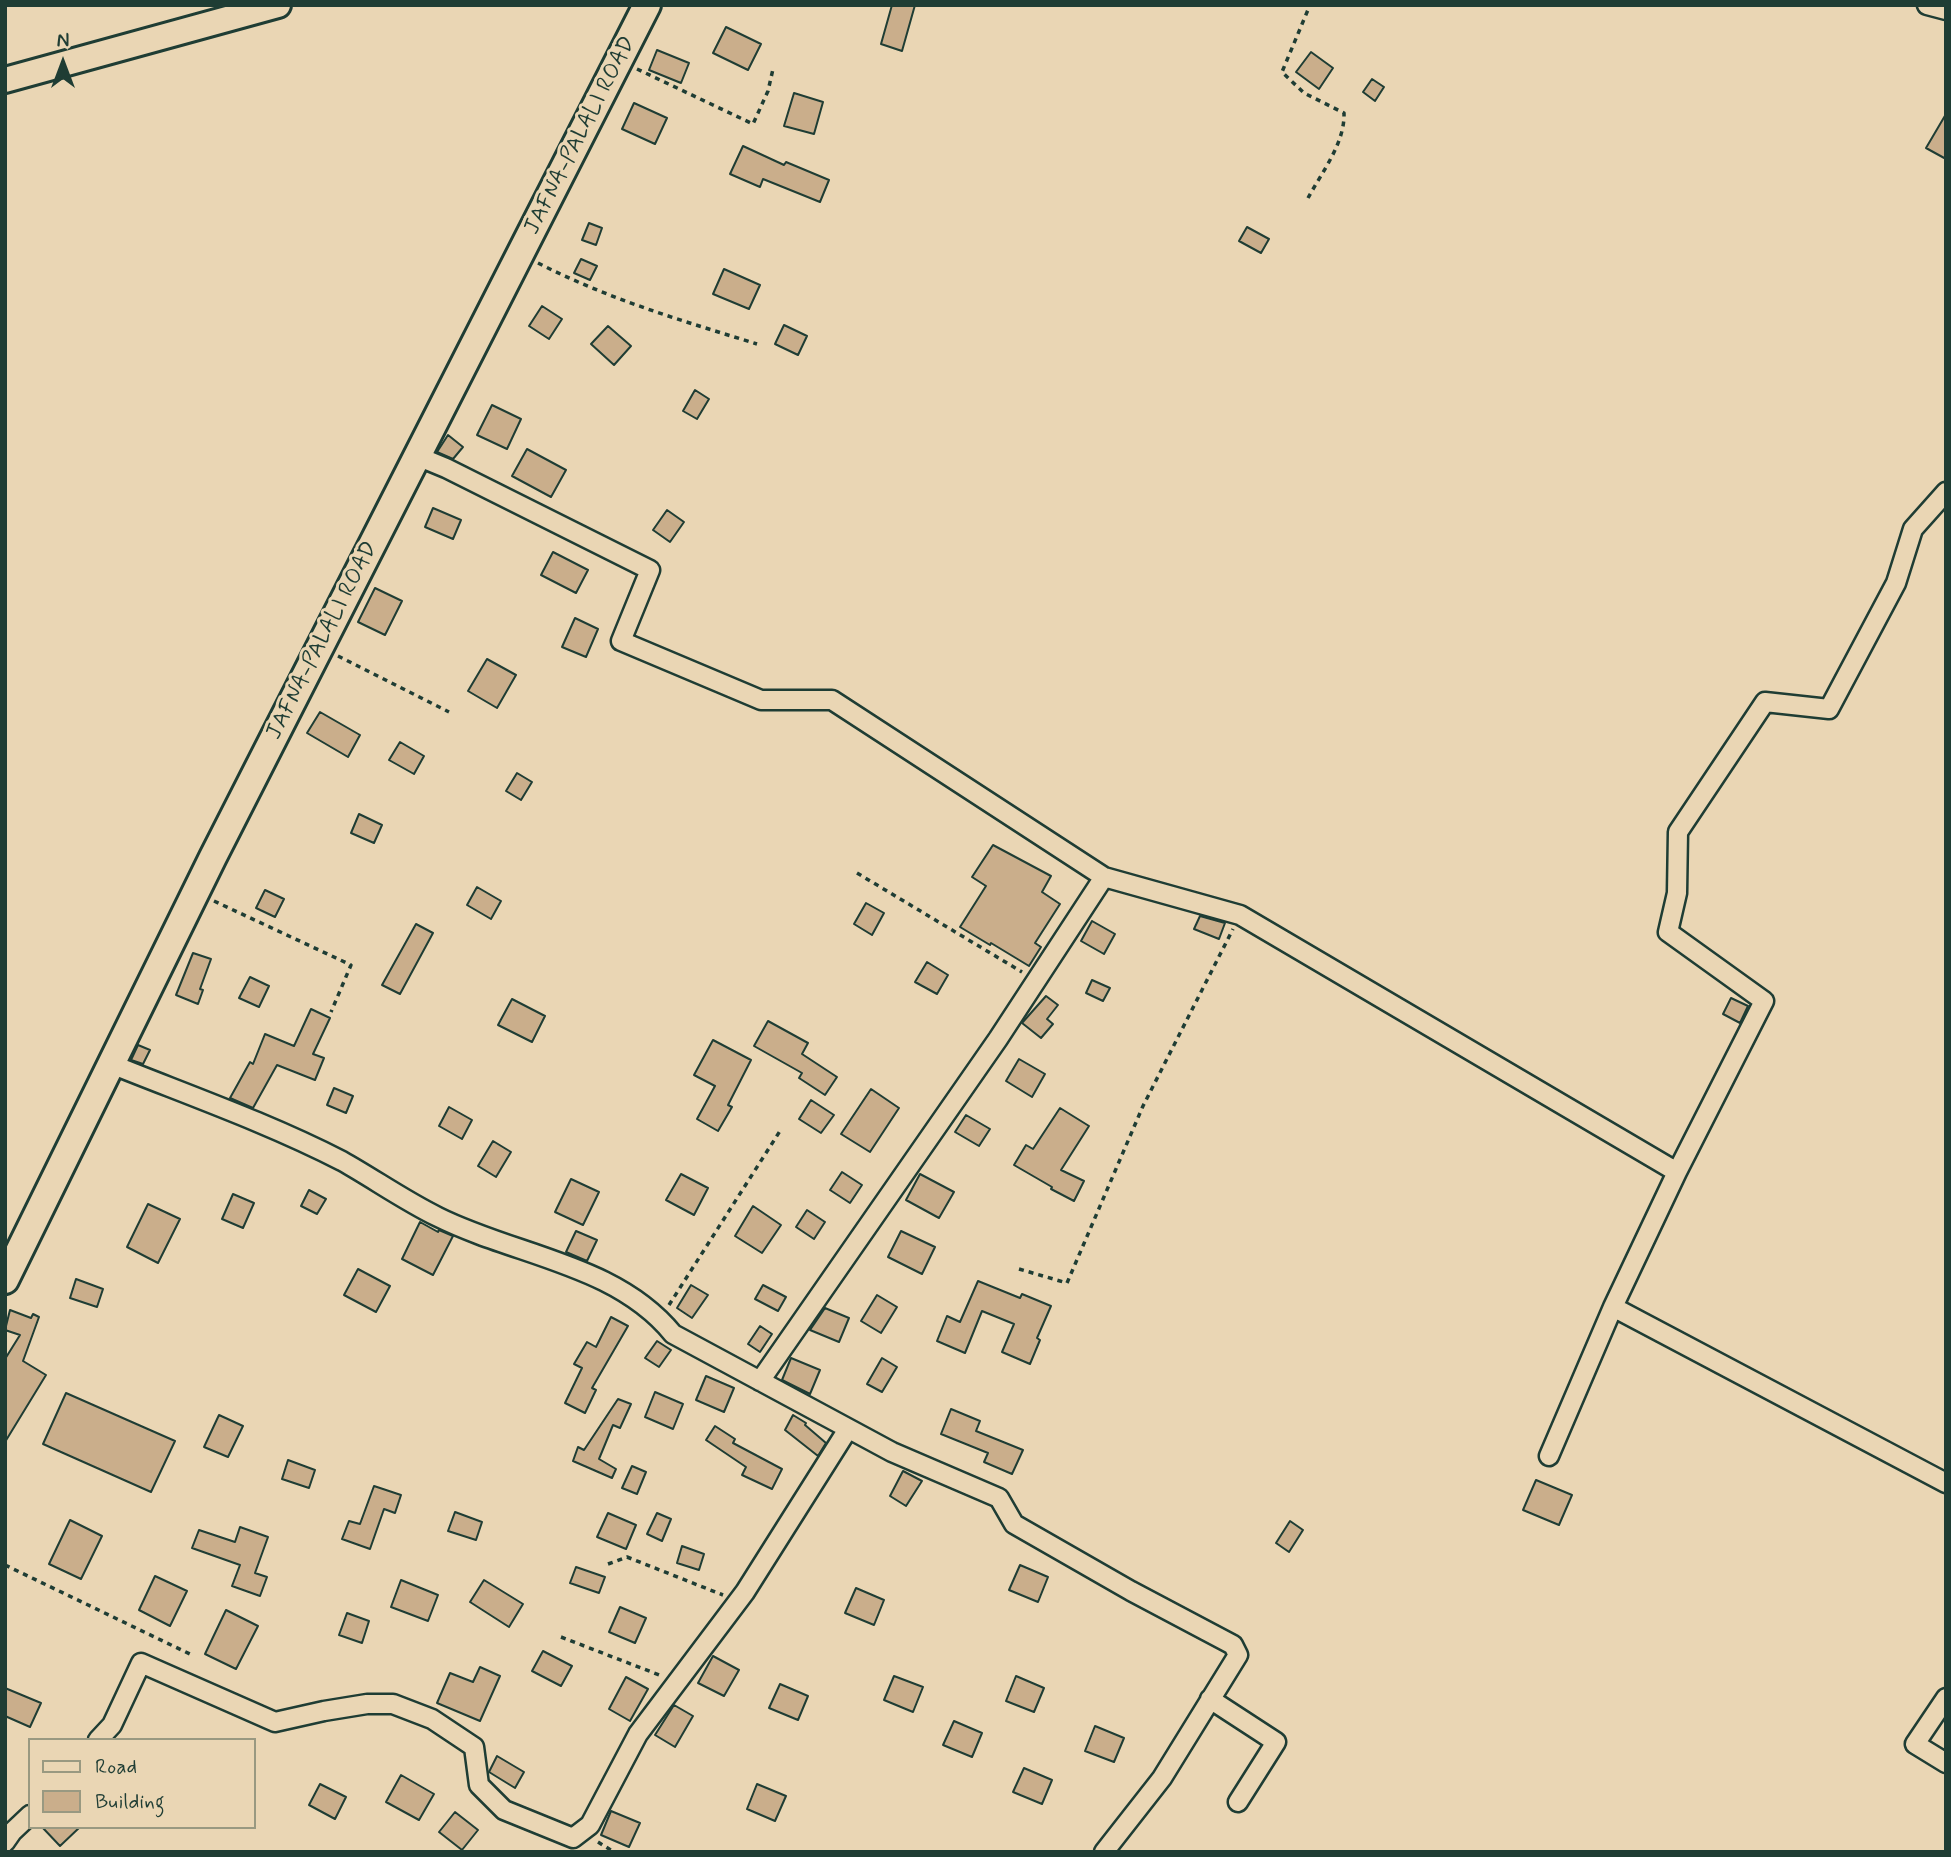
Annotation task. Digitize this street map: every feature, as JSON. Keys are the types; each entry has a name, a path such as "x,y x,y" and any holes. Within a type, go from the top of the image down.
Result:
{"main road":[{"path":"5,80 278,5"},
{"name":"JAFNA-PALALI ROAD","path":"5,1280 196,892 648,5"}],"street":[{"path":"1927,5 1946,10"},
{"path":"417,456 650,570 621,641 761,700 832,700 1104,877 1240,915 1678,1172"},
{"path":"1549,1456 1613,1307 1764,1001 1668,932 1678,893 1678,832 1765,702 1829,709 1896,583 1913,529 1946,492"},
{"path":"760,1381 1036,981 1104,877"},
{"path":"111,1064 236,1114 340,1161 439,1218 533,1255 597,1276 660,1318 673,1334 892,1452 999,1498 1014,1524 1233,1645 1238,1655 1162,1778 1104,1852"},
{"path":"1613,1307 1946,1483"},
{"path":"101,1738 112,1725 141,1663 275,1722 334,1709 367,1704 393,1704 432,1719 474,1747 479,1785 504,1810 573,1838 590,1825 638,1734 738,1601 848,1429"},
{"path":"1946,1698 1915,1744 1946,1763"},
{"path":"1210,1699 1276,1742 1238,1802"},
{"path":"5,1842 28,1817"}],"path":[{"path":"1308,198 1339,140 1344,123 1344,113 1304,93 1282,72 1310,5"},
{"path":"619,61 753,124 768,91 773,69"},
{"path":"521,254 564,276 665,316 757,344"},
{"path":"320,647 449,712"},
{"path":"857,873 1036,981"},
{"path":"196,892 351,965 331,1012"},
{"path":"1018,1269 1067,1283 1143,1106 1240,915"},
{"path":"660,1318 780,1131"},
{"path":"608,1563 627,1557 738,1601"},
{"path":"5,1565 192,1655"},
{"path":"561,1637 677,1682"}],"building":[{"path":"892,5 915,5 902,51 881,44"},
{"path":"726,27 761,44 748,70 713,53"},
{"path":"657,50 689,63 681,83 649,70"},
{"path":"1311,52 1333,68 1319,89 1296,72"},
{"path":"1372,79 1384,87 1375,101 1363,92"},
{"path":"794,93 823,102 814,134 784,126"},
{"path":"634,103 667,118 655,144 622,129"},
{"path":"1946,114 1946,159 1926,148"},
{"path":"743,146 784,165 786,162 829,180 820,202 763,179 760,187 730,174"},
{"path":"589,223 602,228 596,245 582,240"},
{"path":"1247,227 1269,239 1261,253 1239,241"},
{"path":"581,259 597,266 590,280 574,273"},
{"path":"724,269 760,285 749,309 713,294"},
{"path":"542,306 562,319 549,339 529,326"},
{"path":"784,325 807,336 798,355 775,344"},
{"path":"608,326 631,346 614,365 591,344"},
{"path":"695,390 709,399 697,419 683,411"},
{"path":"492,405 521,419 507,449 477,435"},
{"path":"448,435 463,447 453,459 437,452"},
{"path":"527,449 566,470 551,497 512,476"},
{"path":"433,508 461,520 453,539 425,527"},
{"path":"667,510 684,522 670,542 653,530"},
{"path":"553,552 588,570 576,593 541,575"},
{"path":"375,588 402,601 385,635 358,622"},
{"path":"575,618 598,629 586,657 562,647"},
{"path":"487,659 516,675 497,708 468,691"},
{"path":"320,712 360,735 348,757 307,733"},
{"path":"400,742 424,756 414,774 389,760"},
{"path":"517,773 532,782 521,800 506,791"},
{"path":"359,814 382,825 374,843 351,833"},
{"path":"993,845 1051,876 1042,892 1060,904 1035,943 1041,947 1029,966 960,927 986,886 972,877"},
{"path":"477,887 501,901 491,919 467,905"},
{"path":"265,890 284,899 275,917 256,908"},
{"path":"866,903 884,913 872,935 854,924"},
{"path":"1200,916 1225,923 1219,939 1194,929"},
{"path":"1092,921 1115,934 1104,954 1081,941"},
{"path":"416,924 433,933 400,994 382,985"},
{"path":"193,953 211,959 200,989 203,990 198,1004 176,995"},
{"path":"927,962 948,975 937,994 915,982"},
{"path":"250,977 269,986 259,1007 239,998"},
{"path":"1092,980 1110,988 1103,1001 1086,993"},
{"path":"1046,996 1058,1005 1047,1019 1053,1024 1041,1038 1022,1023"},
{"path":"1731,998 1748,1006 1740,1023 1723,1014"},
{"path":"512,999 545,1016 532,1042 498,1025"},
{"path":"311,1009 330,1018 313,1054 324,1058 315,1080 277,1065 253,1108 230,1098 250,1062 253,1064 265,1034 294,1046"},
{"path":"768,1021 808,1043 802,1054 837,1077 825,1095 799,1078 802,1073 754,1046"},
{"path":"713,1040 751,1060 728,1105 732,1107 718,1131 697,1119 715,1086 694,1075"},
{"path":"138,1045 150,1050 143,1064 131,1060"},
{"path":"1019,1059 1045,1074 1032,1097 1006,1081"},
{"path":"334,1088 353,1096 346,1113 327,1105"},
{"path":"871,1089 899,1108 870,1152 841,1134"},
{"path":"811,1100 834,1115 821,1133 799,1119"},
{"path":"449,1107 472,1120 462,1139 439,1126"},
{"path":"1060,1108 1089,1126 1061,1170 1084,1181 1074,1201 1014,1165 1026,1145 1033,1149"},
{"path":"966,1115 990,1129 979,1146 955,1132"},
{"path":"493,1141 511,1152 496,1177 478,1166"},
{"path":"842,1172 862,1185 850,1203 830,1190"},
{"path":"681,1174 708,1188 694,1215 666,1200"},
{"path":"920,1174 954,1192 939,1218 906,1200"},
{"path":"571,1179 599,1192 583,1225 555,1212"},
{"path":"309,1190 326,1199 317,1214 301,1206"},
{"path":"233,1194 254,1203 243,1228 222,1219"},
{"path":"148,1204 180,1219 158,1263 127,1247"},
{"path":"753,1206 781,1225 762,1253 735,1236"},
{"path":"807,1210 825,1222 814,1239 796,1227"},
{"path":"420,1222 438,1232 439,1230 453,1236 433,1275 402,1259"},
{"path":"576,1231 597,1240 587,1261 566,1252"},
{"path":"901,1231 935,1247 922,1274 888,1257"},
{"path":"358,1269 390,1286 376,1312 344,1295"},
{"path":"76,1279 103,1289 97,1307 70,1298"},
{"path":"978,1281 1020,1298 1022,1294 1051,1306 1037,1338 1040,1340 1030,1364 1002,1352 1014,1324 982,1311 965,1353 937,1341 947,1316 960,1322"},
{"path":"691,1285 708,1295 692,1318 677,1308"},
{"path":"763,1285 786,1297 778,1311 755,1299"},
{"path":"877,1295 897,1307 881,1333 861,1321"},
{"path":"825,1308 849,1318 839,1342 810,1330"},
{"path":"10,1310 31,1318 33,1314 39,1317 23,1361 46,1375 5,1442 5,1359 20,1335 5,1330"},
{"path":"611,1317 628,1326 592,1388 596,1390 585,1413 565,1403 582,1368 574,1364 587,1342 596,1347"},
{"path":"760,1326 772,1334 760,1352 748,1344"},
{"path":"657,1341 671,1350 659,1367 645,1358"},
{"path":"791,1358 820,1370 810,1394 782,1380"},
{"path":"882,1358 897,1367 882,1392 867,1384"},
{"path":"706,1376 734,1388 724,1412 696,1400"},
{"path":"655,1392 683,1404 673,1429 645,1417"},
{"path":"66,1393 175,1441 151,1492 43,1444"},
{"path":"618,1399 631,1404 620,1428 613,1425 599,1459 616,1469 612,1478 573,1461 578,1447 584,1450"},
{"path":"951,1409 980,1421 976,1431 1023,1450 1012,1474 984,1462 988,1453 941,1434"},
{"path":"219,1415 243,1426 228,1457 204,1447"},
{"path":"793,1415 806,1423 805,1425 826,1443 818,1456 785,1430"},
{"path":"715,1426 735,1439 733,1443 782,1469 772,1489 742,1475 746,1467 706,1440"},
{"path":"288,1460 315,1470 309,1488 282,1479"},
{"path":"632,1466 646,1472 637,1494 622,1488"},
{"path":"903,1471 922,1481 906,1506 890,1496"},
{"path":"1536,1480 1572,1495 1559,1525 1523,1510"},
{"path":"374,1486 401,1495 395,1513 384,1509 370,1549 342,1539 349,1521 360,1524"},
{"path":"455,1512 482,1522 476,1540 448,1531"},
{"path":"608,1513 636,1525 626,1549 597,1537"},
{"path":"657,1513 671,1519 662,1541 647,1534"},
{"path":"70,1520 102,1536 81,1579 49,1564"},
{"path":"1290,1521 1303,1530 1289,1552 1276,1543"},
{"path":"240,1527 268,1537 255,1573 267,1577 260,1596 232,1586 240,1565 192,1548 199,1530 235,1542"},
{"path":"682,1546 704,1554 699,1570 677,1563"},
{"path":"1020,1565 1048,1577 1038,1602 1009,1590"},
{"path":"576,1567 605,1577 599,1593 570,1583"},
{"path":"155,1576 187,1591 170,1626 139,1610"},
{"path":"401,1580 438,1595 428,1621 391,1607"},
{"path":"484,1580 523,1604 509,1627 470,1602"},
{"path":"856,1588 884,1600 874,1625 845,1613"},
{"path":"620,1607 646,1618 635,1643 609,1632"},
{"path":"226,1610 258,1626 236,1669 205,1654"},
{"path":"347,1613 369,1621 362,1643 339,1635"},
{"path":"543,1651 572,1666 561,1686 532,1671"},
{"path":"713,1656 739,1670 724,1696 698,1683"},
{"path":"480,1667 500,1676 480,1721 437,1703 450,1673 473,1682"},
{"path":"894,1676 923,1687 913,1712 884,1700"},
{"path":"1016,1676 1044,1688 1034,1712 1006,1701"},
{"path":"626,1677 648,1689 630,1721 609,1709"},
{"path":"780,1684 808,1696 798,1720 769,1708"},
{"path":"5,1688 41,1703 30,1727 5,1716"},
{"path":"674,1705 693,1716 675,1747 655,1735"},
{"path":"954,1721 982,1733 972,1757 943,1745"},
{"path":"1095,1726 1124,1738 1114,1762 1085,1751"},
{"path":"497,1756 524,1772 515,1788 489,1772"},
{"path":"1024,1768 1052,1780 1042,1804 1013,1792"},
{"path":"401,1775 434,1794 419,1820 386,1802"},
{"path":"320,1784 346,1797 335,1819 309,1805"},
{"path":"757,1784 786,1796 775,1821 747,1809"},
{"path":"611,1811 640,1823 629,1847 601,1835"},
{"path":"455,1812 478,1830 462,1850 439,1832"},
{"path":"44,1829 78,1829 60,1846"}]}
